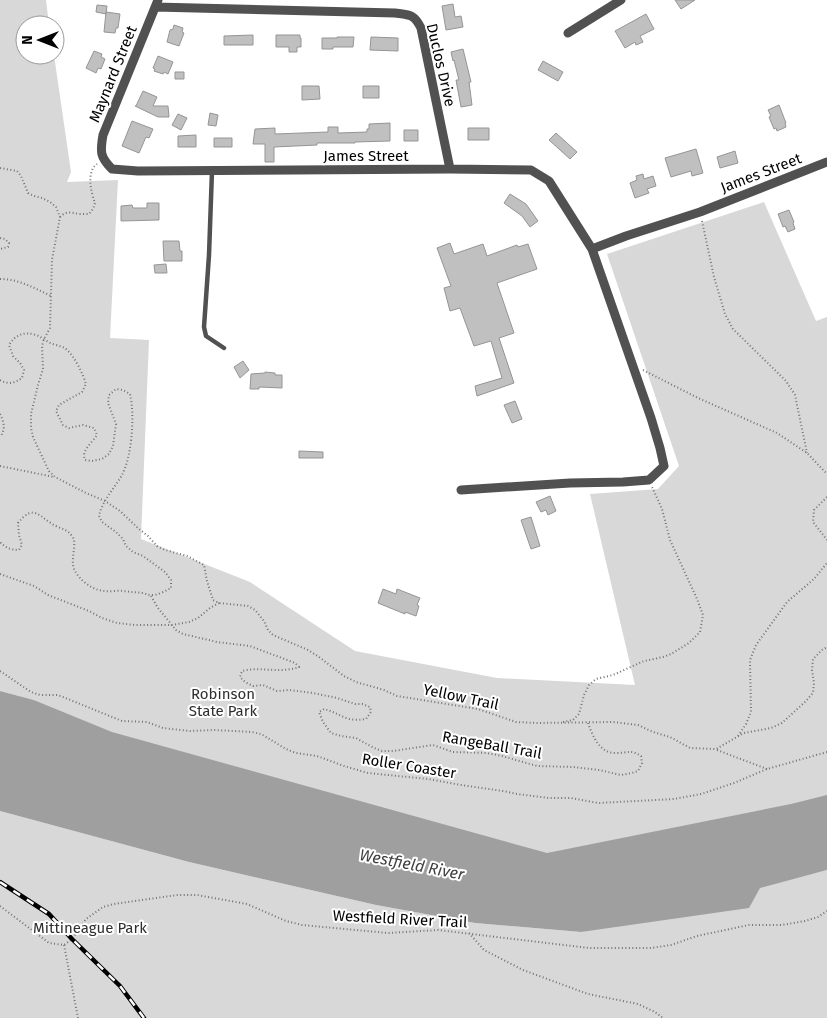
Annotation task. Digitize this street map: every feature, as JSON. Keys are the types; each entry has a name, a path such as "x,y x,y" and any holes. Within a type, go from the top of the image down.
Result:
{"street":[{"path":"568,33 621,0"},
{"name":"Maynard Street","path":"104,160 101,143 102,135 157,4"},
{"name":"Duclos Drive","path":"157,4 395,13 410,16 417,20 421,28 450,169"},
{"name":"James Street","path":"104,160 112,169 138,171 531,170 549,180 592,249 633,364 651,418 664,466 649,480"},
{"name":"James Street","path":"592,249 700,212 827,162"},
{"path":"461,490 649,480"}],"lane":[{"path":"212,171 204,328 206,336 224,348"}],"path":[{"path":"60,217 64,213 88,214 93,210 95,203 91,192 91,173 94,167 104,160"},
{"path":"0,168 17,171 28,193 50,202 56,207 60,217 52,260 50,328 42,346 43,369 31,414 33,437 49,471 55,477"},
{"path":"700,212 714,277 725,314 733,329 786,381 795,395 807,453"},
{"path":"0,238 9,243 8,247 0,249"},
{"path":"0,280 10,279 26,283 51,296"},
{"path":"0,380 4,383 15,383 22,378 24,370 13,356 9,345 13,338 24,334 36,335 68,351 84,376 86,384 82,392 59,405 56,411 63,425 69,428 83,425 94,428 97,435 85,450 84,456 85,460 92,461 102,460 109,454 113,446 116,424 108,403 109,395 116,390 123,390 130,394 132,418 129,458 122,474 100,508 99,516 102,522 123,539 126,546 164,572 171,580 171,588 150,596 143,593 104,592 94,589 78,576 72,564 75,542 73,537 50,523 43,516 33,512 25,515 18,523 22,545 19,550 12,550 0,542"},
{"path":"633,364 698,398 777,433 807,453 827,474"},
{"path":"0,414 4,430 0,437"},
{"path":"0,466 55,477 105,501 120,511 157,546 164,550 187,556 204,565 213,600 219,603"},
{"path":"558,724 573,720 579,714 586,690 596,679 613,675 644,661 663,658 689,643 700,632 702,615 697,599 670,540 662,509 649,480"},
{"path":"827,498 814,510 813,522 827,540"},
{"path":"738,737 751,712 750,660 756,646 787,602 814,579 827,564"},
{"path":"0,574 34,586 48,595 117,623 172,625 189,622 219,603"},
{"name":"RangeBall Trail","path":"150,596 176,630 183,634 217,642 250,646 296,663 300,667 292,670 249,669 242,671 240,677 252,686 263,685 277,691 289,690 313,693 370,706 371,712 366,719 358,720 348,719 334,711 324,709 319,712 323,722 332,733 356,738 382,751 433,746 453,752 487,753 538,766 599,770 621,775 632,774 638,770 642,763 641,756 634,752 617,753 603,750 593,738 588,723"},
{"name":"Yellow Trail","path":"219,603 248,606 255,610 273,635 308,650 344,676 356,682 397,696 478,710 516,722 558,724 613,722 638,724 653,732 670,737 690,748 716,750 767,769"},
{"path":"716,750 744,733 772,728 782,723 806,701 813,692 813,659 827,647"},
{"name":"Roller Coaster","path":"0,671 31,692 58,695 122,721 147,722 163,728 190,731 252,732 266,736 291,751 317,756 368,773 428,779 517,794 549,798 571,798 598,803 674,799 702,794 767,769 827,752"},
{"name":"Westfield River Trail","path":"64,945 72,939 86,919 103,907 177,895 197,895 247,904 286,921 302,925 388,933 438,930 589,948 651,948 671,945 698,936 749,925 782,925 805,921 818,917 827,911"},
{"path":"0,906 49,944 64,945 78,1018"},
{"path":"469,933 484,950 523,970 588,994 638,1004 663,1018"}],"green space":[{"name":"Robinson State Park","path":"0,0 46,0 48,15 15,15 15,65 55,65 71,172 67,182 118,180 110,338 149,340 141,539 250,582 355,651 497,678 635,685 590,494 658,489 679,466 607,254 764,202 816,321 827,317 827,832 627,885 111,732 34,700 0,691"},
{"name":"Mittineague Park","path":"0,811 189,862 376,905 475,923 581,932 827,870 827,1018 0,1018"}],"water":[{"name":"Westfield River","path":"0,691 34,700 112,732 547,853 791,804 827,795 827,870 760,888 749,908 581,932 475,923 376,905 189,862 0,811"}],"building":[{"path":"675,0 695,0 681,9"},
{"path":"453,4 455,17 461,16 463,27 446,30 442,6"},
{"path":"97,5 107,6 106,14 96,12"},
{"path":"106,12 120,14 118,28 116,28 115,33 104,32"},
{"path":"646,14 654,29 640,36 643,42 636,45 635,42 625,48 615,31"},
{"path":"174,25 183,28 182,32 184,33 179,46 167,42 170,30 173,29"},
{"path":"253,35 253,45 224,45 224,36"},
{"path":"276,35 300,35 301,47 297,47 297,52 289,52 289,47 276,47"},
{"path":"354,37 353,47 322,49 322,38"},
{"path":"371,37 398,38 398,51 370,50"},
{"path":"463,49 471,82 469,82 472,105 461,107 456,80 459,80 451,52"},
{"path":"94,51 102,54 101,57 105,59 101,69 98,68 96,73 86,68"},
{"path":"158,56 173,62 168,74 154,71 155,69 153,68"},
{"path":"543,61 563,72 558,81 538,70"},
{"path":"175,72 184,72 184,79 175,79"},
{"path":"302,86 319,86 320,99 302,100"},
{"path":"363,86 379,86 379,98 363,98"},
{"path":"143,91 157,97 153,106 168,106 169,117 158,117 135,106"},
{"path":"779,105 786,127 777,131 776,128 774,129 768,110"},
{"path":"210,113 218,115 216,126 208,125"},
{"path":"178,114 187,118 181,130 172,125"},
{"path":"132,121 153,129 149,138 146,137 139,153 122,146"},
{"path":"390,123 390,141 317,143 317,145 274,147 274,162 265,162 265,144 253,144 255,129 275,128 275,134 328,132 328,127 338,127 338,133 367,132 369,124"},
{"path":"468,128 489,128 489,140 468,140"},
{"path":"404,130 418,130 418,141 404,141"},
{"path":"556,133 577,152 570,159 549,140"},
{"path":"196,135 196,147 178,147 178,136"},
{"path":"214,138 232,138 232,147 214,147"},
{"path":"696,149 703,173 692,176 691,171 671,177 665,158"},
{"path":"735,151 738,163 720,168 717,157"},
{"path":"643,174 644,179 653,176 656,186 647,189 649,193 635,198 630,183 637,180 636,176"},
{"path":"510,194 526,204 538,221 530,227 522,216 504,203"},
{"path":"147,203 159,203 159,220 121,221 121,206 132,205 133,208 147,208"},
{"path":"789,210 795,229 788,232 785,226 783,227 778,214"},
{"path":"163,241 179,241 182,261 164,261"},
{"path":"450,243 454,254 483,244 487,256 517,245 518,247 528,244 537,269 497,283 514,333 499,338 514,383 477,396 475,386 502,378 491,341 474,346 460,308 450,311 444,288 451,286 437,248"},
{"path":"166,264 167,273 155,273 154,265"},
{"path":"243,361 249,370 240,378 234,367"},
{"path":"265,372 282,375 282,388 259,387 259,389 250,389 251,374"},
{"path":"515,401 522,419 512,423 504,405"},
{"path":"299,451 323,452 323,458 299,458"},
{"path":"550,496 556,511 548,515 546,510 541,512 536,502"},
{"path":"531,517 540,546 531,549 521,520"},
{"path":"383,589 396,594 397,589 420,598 416,616 405,612 405,614 378,603"}],"railway":[{"path":"0,882 49,914 120,986 144,1018"}]}
